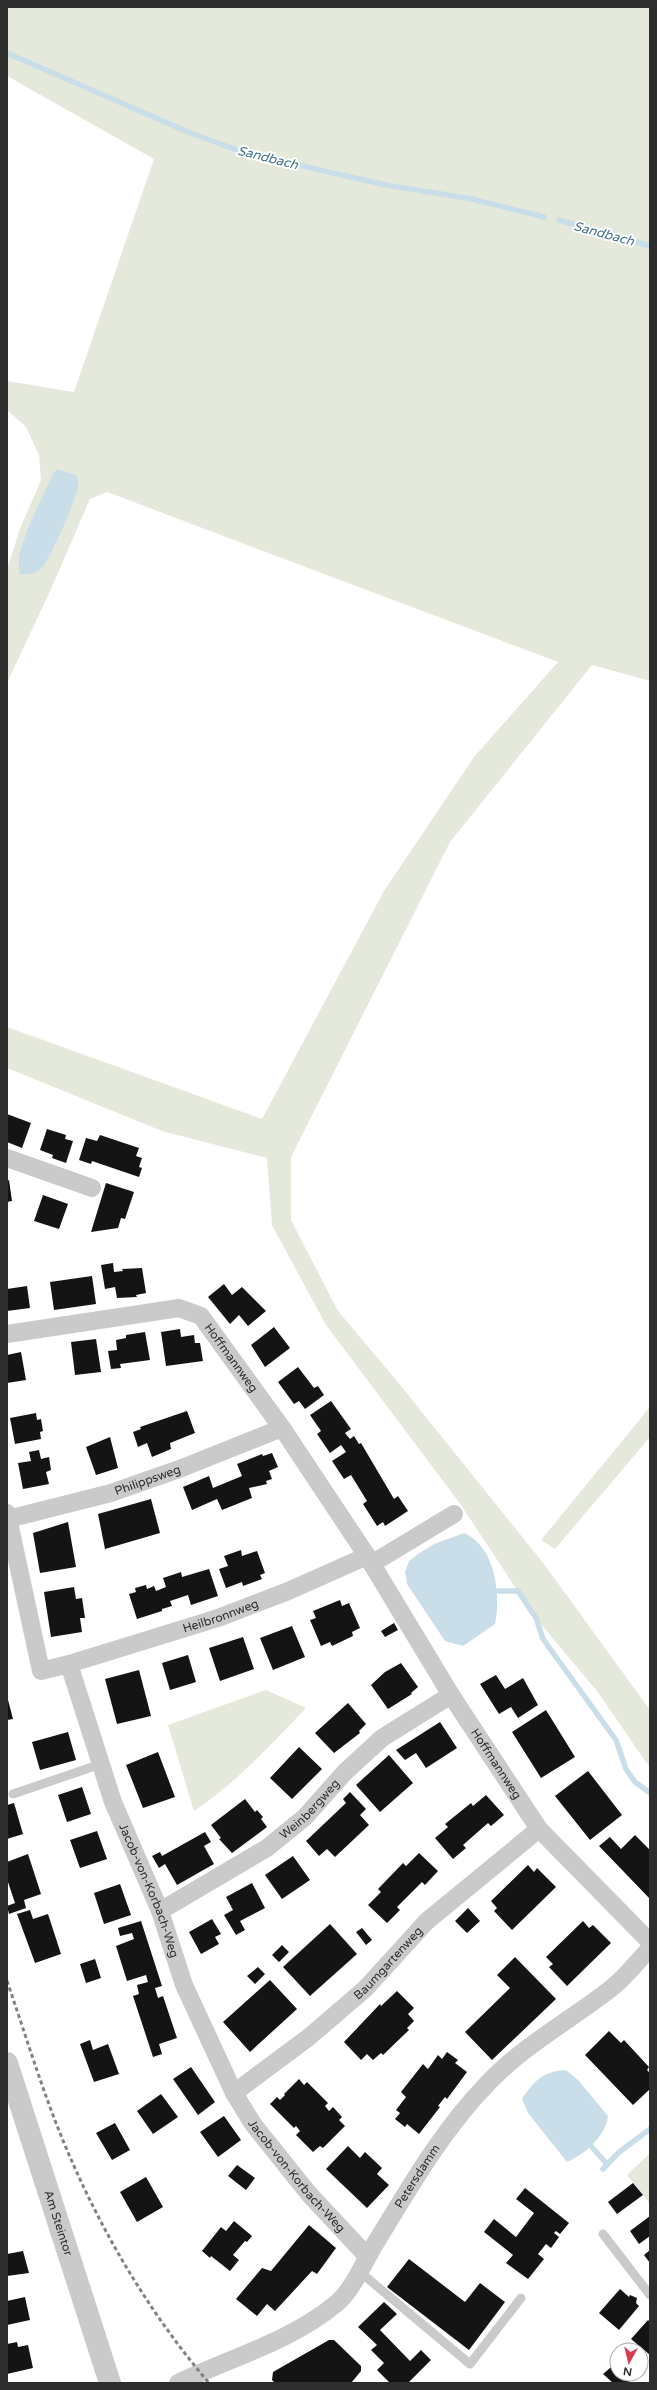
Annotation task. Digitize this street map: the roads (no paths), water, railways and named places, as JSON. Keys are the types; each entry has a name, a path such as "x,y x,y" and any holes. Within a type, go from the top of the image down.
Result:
{"street":[{"path":"7,1158 92,1188"},
{"name":"Hoffmannweg","path":"7,1334 179,1308 201,1316 282,1428 370,1559 451,1695 539,1829 650,1942"},
{"name":"Philippsweg","path":"8,1516 111,1493 182,1468 282,1428"},
{"path":"370,1559 454,1514"},
{"path":"8,1516 41,1671 69,1664"},
{"name":"Heilbronnweg","path":"69,1664 218,1618 370,1559"},
{"name":"Jacob-von-Korbach-Weg","path":"69,1664 113,1802 160,1911 184,1985 234,2093 253,2124 363,2264"},
{"name":"Weinbergweg","path":"160,1911 267,1848 305,1817 345,1772 382,1738 451,1695"},
{"name":"Baumgartenweg","path":"234,2093 309,2037 365,1989 427,1921 539,1829"},
{"name":"Petersdamm","path":"178,2383 206,2369 272,2344 310,2323 338,2301 363,2264 416,2177 449,2131 488,2082 524,2052 610,1989 650,1948"},
{"name":"Am Steintor","path":"7,2063 110,2383"}],"lane":[{"path":"13,1794 101,1764"},
{"path":"603,2234 650,2294"},
{"path":"363,2264 470,2364 522,2298"}],"water":[{"path":"57,469 76,475 78,481 77,493 58,539 44,565 33,573 26,575 19,574 19,555 28,528 53,474"},
{"path":"464,1533 475,1540 483,1549 489,1560 494,1573 496,1586 497,1612 495,1624 463,1646 445,1641 407,1584 405,1572 409,1561 418,1554 434,1544"},
{"path":"566,2070 579,2081 608,2116 603,2131 593,2144 580,2155 567,2162 528,2113 522,2099 540,2078 551,2072"}],"waterway":[{"name":"Sandbach","path":"7,53 188,132 245,153 386,185 472,199 544,217"},
{"name":"Sandbach","path":"559,220 650,246"},
{"path":"498,1591 518,1591 536,1618 543,1639 616,1740 626,1769 635,1782 650,1793"},
{"path":"603,2169 618,2153 650,2129"},
{"path":"590,2145 606,2163"}],"railway":[{"path":"7,1981 51,2110 72,2162 88,2196 123,2262 163,2324 209,2383"}]}
